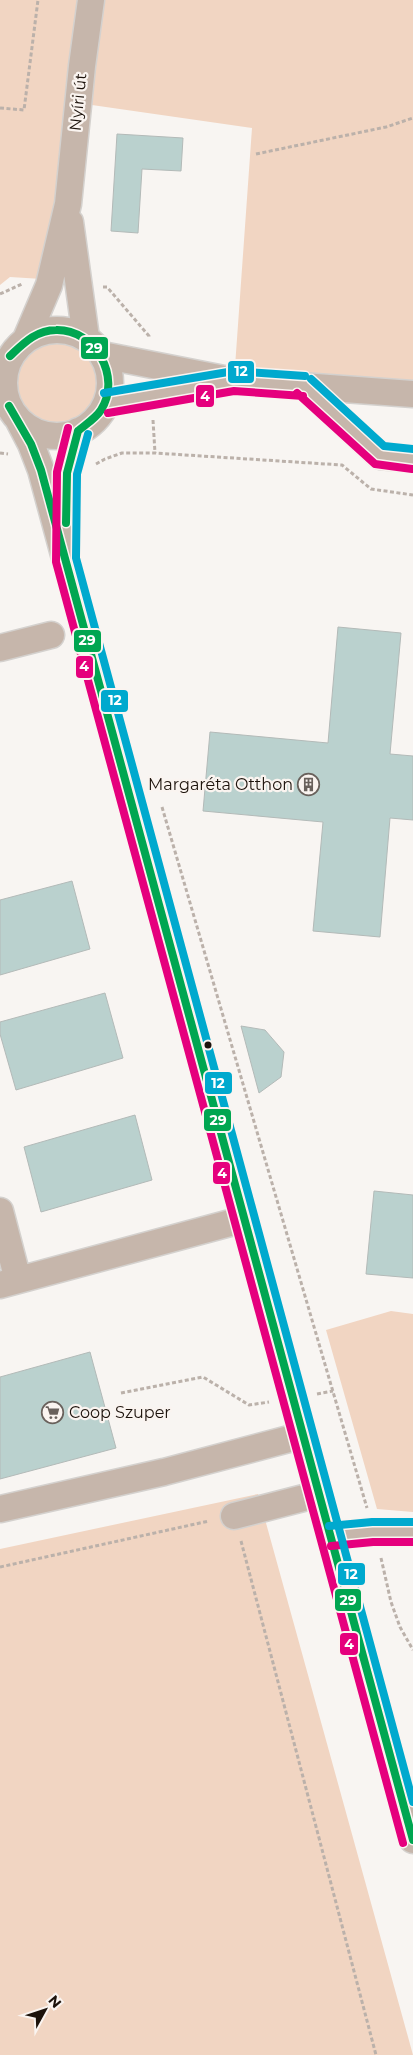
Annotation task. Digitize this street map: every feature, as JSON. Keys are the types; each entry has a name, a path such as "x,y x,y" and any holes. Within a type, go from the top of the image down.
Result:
{"street":[{"name":"Nyíri út","path":"12,351 49,284 68,204 82,66 91,0"},
{"name":"Nyíri út","path":"68,204 77,286 94,346"},
{"path":"413,394 234,381 94,346 72,331 56,329 40,332 12,351 5,372 4,389 9,409 31,444 41,470 413,1840"},
{"path":"9,409 31,429 46,435 63,436 78,431 90,424 100,415 106,403 110,386 108,370 94,346"},
{"path":"106,403 234,381"},
{"path":"304,386 380,456 413,459"},
{"path":"66,559 67,473 78,431"},
{"path":"0,648 50,634"},
{"path":"0,1211 9,1282 245,1219"},
{"path":"0,1509 164,1472 304,1435"},
{"path":"234,1516 319,1494"},
{"path":"330,1536 373,1532 413,1532"}],"path":[{"path":"0,108 24,110 38,0"},
{"path":"256,154 386,127 413,118"},
{"path":"91,467 106,458 122,453 155,453 342,465 371,489 413,495"},
{"path":"161,806 333,1391 391,1602 400,1627 413,1650"},
{"path":"121,1393 203,1377 248,1405 333,1391"},
{"path":"0,1567 234,1516 376,2055"}],"shaded area":[{"path":"0,0 413,0 413,394 234,381 252,128 71,102 42,279 10,277 0,285"},
{"path":"56,341 72,345 85,353 93,366 97,382 93,398 85,411 72,419 56,423 40,419 27,411 19,398 15,382 19,366 27,353 40,345"},
{"path":"391,1311 413,1314 413,1512 377,1509 326,1330"},
{"path":"258,1494 413,2055 0,2055 0,1549"}],"building":[{"path":"117,134 183,138 181,171 142,169 138,233 111,231"},
{"name":"Margaréta Otthon","path":"338,627 401,633 390,754 413,756 413,820 390,818 380,937 313,931 323,822 203,811 210,732 328,743"},
{"path":"72,881 90,949 0,975 0,900"},
{"path":"105,993 123,1058 16,1090 0,1034 0,1022"},
{"path":"241,1026 265,1030 284,1052 281,1077 259,1093"},
{"path":"135,1115 152,1180 41,1212 24,1147"},
{"path":"374,1191 413,1195 413,1278 366,1274"},
{"name":"Coop Szuper","path":"90,1352 116,1448 0,1479 0,1377"}],"transit line":[{"name":"29","path":"10,356 30,338 42,332 56,330 70,332 82,337 93,346 101,357 106,370 108,383 107,397 99,413 78,431"},
{"name":"12","path":"104,393 234,371 305,376"},
{"name":"12","path":"311,379 384,446 413,449"},
{"name":"4","path":"108,413 234,391 303,396"},
{"name":"4","path":"297,393 375,464 412,469"},
{"name":"29","path":"9,406 31,444 41,470 413,1840"},
{"name":"4","path":"68,428 57,472 56,562 403,1843"},
{"name":"29","path":"66,523 67,473 78,431"},
{"name":"12","path":"88,434 77,474 76,558 413,1802"},
{"name":"12","path":"329,1526 372,1522 413,1522"},
{"name":"4","path":"331,1546 373,1542 413,1542"}],"place":[{"name":"Margaréta Otthon","path":"309,784"},
{"name":"Coop Szuper","path":"53,1412"}]}
